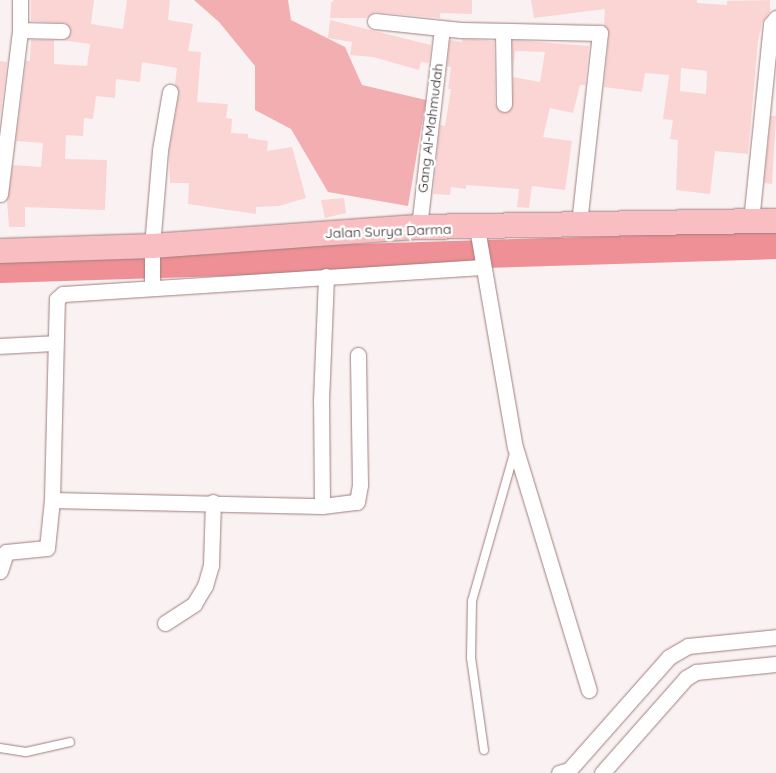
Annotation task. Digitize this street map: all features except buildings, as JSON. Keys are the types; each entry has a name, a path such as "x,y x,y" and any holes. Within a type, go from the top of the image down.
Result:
{"main road":[{"name":"Jalan Surya Darma","path":"0,251 152,250 419,227 477,232 579,224 776,222"}],"street":[{"path":"0,194 20,30 20,0"},
{"path":"751,221 771,24 776,18"},
{"path":"375,21 442,29 602,36 579,224"},
{"name":"Gang Al-Mahmudah","path":"419,227 442,29"},
{"path":"20,30 62,31"},
{"path":"502,32 504,104"},
{"path":"152,282 152,250 160,150 170,92"},
{"path":"477,232 515,447 589,690"},
{"path":"0,571 6,552 47,548 52,500 57,299 63,294 152,282 326,276 482,265"},
{"path":"322,506 321,401 326,276"},
{"path":"0,346 55,344"},
{"path":"52,500 213,502 322,506 357,502 360,493 358,355"},
{"path":"166,624 194,604 205,586 211,565 213,502"},
{"path":"559,773 569,770 669,657 688,646 776,637"},
{"path":"602,773 686,678 696,672 776,664"}],"lane":[{"path":"484,750 471,658 472,601 515,447"},
{"path":"0,748 26,752 70,742"}],"shaded area":[{"path":"194,0 288,0 291,20 345,47 362,85 426,100 408,206 328,192 291,129 255,110 255,66 219,22"}],"waterway":[{"path":"0,269 776,245"}]}
